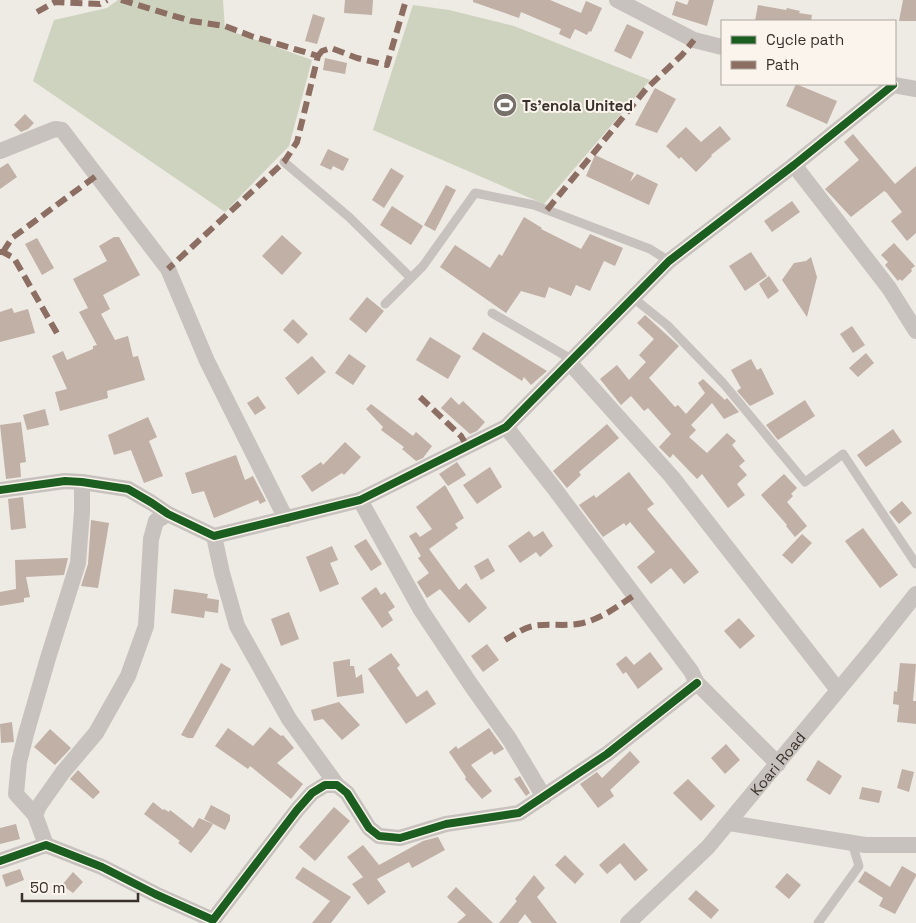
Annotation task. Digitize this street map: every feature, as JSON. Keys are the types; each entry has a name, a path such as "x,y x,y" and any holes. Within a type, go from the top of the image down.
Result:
{"street":[{"path":"617,0 694,40 721,47"},
{"path":"0,490 64,481 82,482 128,490 168,514 214,536 360,500 506,427 669,261 794,165 890,85"},
{"path":"896,85 916,89"},
{"path":"0,151 55,129 62,130 168,269 207,361 286,519"},
{"path":"794,165 889,288 916,331"},
{"path":"570,360 672,477 838,690"},
{"path":"506,427 691,671 697,683 778,764"},
{"path":"46,846 35,815 16,794 19,762 48,658 78,563 82,482"},
{"path":"360,500 422,610 471,686 510,740 544,797"},
{"path":"35,815 39,806 64,772 96,733 128,676 146,626 151,539 156,521 168,514"},
{"path":"214,536 237,626 289,719 337,785 347,793 369,828 379,836 400,838 446,824 519,813 607,754 697,683"},
{"name":"Koari Road","path":"628,923 708,847 916,594"},
{"path":"0,861 46,846 102,867 154,894 216,921 296,810 312,793 325,785 337,785"},
{"path":"728,823 865,845 916,844"}],"lane":[{"path":"284,162 349,217 411,278"},
{"path":"385,304 423,266 475,193 534,205 650,249 669,261"},
{"path":"632,298 667,326 723,382 805,482 843,454 916,564"},
{"path":"492,313 570,360"},
{"path":"818,923 859,866 852,843"}],"green space":[{"path":"118,0 223,0 225,29 312,60 289,146 225,212 33,81 54,20 107,8"},
{"name":"Ts'enola United","path":"413,5 449,10 514,26 650,80 544,204 373,130"}],"building":[{"path":"345,0 373,0 372,15 344,13"},
{"path":"473,0 550,0 581,13 586,1 602,8 591,32 589,31 587,35 575,29 570,39 559,34 561,29 521,12 519,18 473,2"},
{"path":"689,0 714,0 707,26 672,15 676,1 687,5"},
{"path":"903,0 916,0 916,21 899,21"},
{"path":"758,5 786,10 787,8 800,11 799,13 812,15 811,20 755,20"},
{"path":"313,14 325,18 317,44 305,41"},
{"path":"627,24 644,32 631,59 614,51"},
{"path":"325,58 347,63 345,74 323,70"},
{"path":"796,85 837,101 827,124 786,106"},
{"path":"655,88 676,99 657,133 635,125"},
{"path":"25,114 34,123 28,129 21,132 14,125"},
{"path":"720,126 731,139 711,155 696,172 681,157 679,159 666,146 686,127 701,142"},
{"path":"853,134 895,184 916,166 916,233 907,241 891,221 902,212 886,192 884,191 851,217 825,189 859,160 844,142"},
{"path":"328,149 349,159 343,171 333,166 331,170 320,165"},
{"path":"595,155 634,173 630,182 637,174 658,184 649,205 586,176"},
{"path":"8,163 17,177 0,189 0,168"},
{"path":"391,168 404,176 384,208 372,200"},
{"path":"446,185 456,190 435,231 424,225"},
{"path":"792,201 800,212 772,232 764,221"},
{"path":"392,206 423,226 411,245 380,225"},
{"path":"524,217 541,229 581,249 590,234 623,248 615,266 604,261 590,291 576,285 571,296 549,287 545,298 521,291 506,313 440,267 455,245 490,268 499,254 502,256"},
{"path":"282,235 302,253 282,275 262,256"},
{"path":"114,237 119,237 140,275 103,295 110,309 101,314 115,340 128,336 133,357 138,356 145,380 107,391 108,398 60,411 55,392 67,389 52,356 63,351 67,360 93,349 93,346 97,345 79,312 88,308 73,279 107,261 99,246"},
{"path":"37,238 54,268 42,275 25,244"},
{"path":"894,243 915,266 902,281 900,279 898,281 885,265 888,262 881,255"},
{"path":"751,252 767,276 745,291 729,266"},
{"path":"811,257 817,277 807,317 782,280 794,263 806,261"},
{"path":"769,276 779,291 768,299 759,284"},
{"path":"367,297 384,311 366,333 349,319"},
{"path":"12,308 14,313 28,309 35,333 0,342 0,312"},
{"path":"645,315 679,346 649,378 675,407 678,405 686,414 705,393 698,383 703,379 725,400 727,398 739,412 724,419 712,403 691,425 696,430 689,437 707,453 727,433 736,441 732,445 745,461 739,466 747,475 737,484 745,495 728,508 702,474 697,479 673,454 670,458 659,447 671,434 648,408 644,411 631,396 621,405 600,379 617,365 629,380 646,362 639,355 654,339 637,323"},
{"path":"293,319 308,334 298,344 283,330"},
{"path":"852,326 865,345 853,353 840,334"},
{"path":"483,332 547,371 531,385 524,377 522,381 472,349"},
{"path":"430,337 461,356 448,379 416,360"},
{"path":"866,353 874,363 858,377 849,368"},
{"path":"349,354 366,366 353,385 335,373"},
{"path":"312,356 326,372 298,395 285,378"},
{"path":"751,359 757,370 761,368 774,394 750,406 737,391 741,388 731,370"},
{"path":"258,396 266,408 255,415 247,403"},
{"path":"451,397 459,405 463,401 485,422 477,431 470,434 441,408"},
{"path":"805,400 815,416 778,440 766,425"},
{"path":"371,404 413,436 416,432 432,446 423,458 416,461 402,449 404,447 381,430 383,427 366,409"},
{"path":"45,409 49,425 27,430 23,415"},
{"path":"148,417 157,437 149,441 163,476 144,483 131,450 114,455 108,435"},
{"path":"21,422 26,462 20,463 21,477 6,479 0,425"},
{"path":"607,424 619,438 579,472 581,475 567,488 553,471"},
{"path":"893,429 902,442 866,467 857,455"},
{"path":"345,442 361,457 344,475 342,473 312,492 301,476 321,462 323,465"},
{"path":"236,455 245,480 253,476 266,501 260,504 258,500 214,518 204,491 192,494 185,473"},
{"path":"457,462 466,475 448,486 439,474"},
{"path":"490,467 502,487 477,504 463,485"},
{"path":"629,472 654,504 647,509 699,572 684,584 671,568 651,584 637,567 655,552 630,522 626,526 624,523 603,537 579,505 594,495 596,498"},
{"path":"784,474 797,488 787,502 807,526 795,537 761,495"},
{"path":"445,485 464,518 455,524 458,528 429,549 459,590 466,583 487,608 469,623 440,589 427,598 417,582 429,573 418,558 421,556 409,536 416,532 420,537 432,529 416,507"},
{"path":"23,497 26,528 11,530 8,499"},
{"path":"902,501 912,513 899,524 889,512"},
{"path":"91,520 109,523 98,588 81,586 88,564"},
{"path":"863,528 898,575 880,588 845,541"},
{"path":"529,531 534,537 543,531 553,546 540,557 536,552 520,563 508,546"},
{"path":"802,534 812,543 792,564 782,555"},
{"path":"366,539 382,564 371,571 354,546"},
{"path":"332,546 338,560 330,563 339,584 320,592 306,557"},
{"path":"68,558 64,575 26,577 30,597 24,598 24,602 0,606 0,592 16,589 15,560"},
{"path":"488,558 495,571 481,580 474,566"},
{"path":"376,587 381,595 385,592 395,607 388,612 393,620 382,628 361,598"},
{"path":"174,589 208,594 207,598 219,600 218,613 205,611 204,618 171,613"},
{"path":"289,612 299,639 281,646 271,619"},
{"path":"739,618 755,636 740,649 724,631"},
{"path":"487,644 499,660 483,672 471,656"},
{"path":"650,652 663,669 638,689 626,672 623,674 616,664 626,656 634,665"},
{"path":"391,653 400,665 397,668 417,697 427,690 436,704 406,724 368,669"},
{"path":"350,659 350,666 354,666 356,678 362,674 364,693 337,697 333,662"},
{"path":"221,663 231,669 193,738 181,735"},
{"path":"900,663 916,664 913,701 916,701 916,724 897,722 899,705 893,704 894,691 897,692"},
{"path":"339,702 360,725 342,740 323,719 314,721 311,710"},
{"path":"12,722 14,742 1,743 0,724"},
{"path":"270,727 281,736 283,735 294,748 277,763 303,784 291,799 250,766 248,769 215,746 228,728 253,746"},
{"path":"489,728 504,749 494,755 492,751 471,765 492,791 482,799 465,779 466,777 449,752 456,746 458,749"},
{"path":"50,729 71,748 55,765 34,747"},
{"path":"726,744 740,760 725,774 711,758"},
{"path":"630,751 640,762 610,790 614,796 598,808 580,784 597,772 602,778"},
{"path":"818,760 842,776 830,795 806,780"},
{"path":"902,769 914,772 909,792 897,788"},
{"path":"78,770 100,792 93,799 70,779"},
{"path":"520,776 530,793 526,796 514,779"},
{"path":"688,779 715,806 701,821 673,793"},
{"path":"862,787 882,791 879,803 859,799"},
{"path":"153,802 163,810 169,812 170,810 193,828 199,818 213,824 191,853 178,843 180,841 144,814"},
{"path":"211,805 230,815 230,820 225,830 204,819"},
{"path":"334,807 350,821 315,861 299,847"},
{"path":"16,824 20,839 0,844 0,828"},
{"path":"438,837 445,850 412,868 409,862 377,879 386,892 368,905 352,884 363,877 347,857 363,845 379,865 423,841"},
{"path":"624,843 648,870 635,881 620,863 607,874 599,865"},
{"path":"565,855 584,874 575,884 555,865"},
{"path":"902,866 916,874 916,876 895,914 879,906 883,898 858,882 865,871 890,887"},
{"path":"303,867 351,897 331,923 312,923 330,901 295,878"},
{"path":"20,869 24,880 6,887 2,875"},
{"path":"73,872 83,882 73,893 62,885"},
{"path":"787,873 801,885 789,899 775,887"},
{"path":"534,875 545,888 537,897 557,923 532,923 525,914 518,923 499,923 517,901 515,899"},
{"path":"456,887 493,923 457,923 466,915 447,897"},
{"path":"696,890 719,910 711,919 688,899"}],"marked path":[{"path":"37,12 55,2 100,4 107,0"},
{"path":"121,0 191,21 225,26 251,36 318,56 297,142 284,162 168,269"},
{"path":"318,56 322,51 331,48 357,58 387,65 406,0"},
{"path":"547,210 646,89 682,55 694,40"},
{"path":"3,252 12,238 96,176"},
{"path":"0,252 14,258 58,335"},
{"path":"420,397 461,436 467,446"},
{"path":"505,640 533,626 570,625 590,621 609,612 633,596"}],"cycle path":[{"path":"0,490 65,481 128,489 168,514 214,536 360,500 506,427 669,261 794,165 893,85"},
{"path":"0,861 46,845 102,867 155,894 213,920 297,810 312,793 325,785 337,785 347,793 369,828 379,836 400,838 446,824 519,813 607,754 697,683"}],"place":[{"name":"Ts'enola United","path":"505,105"}]}
